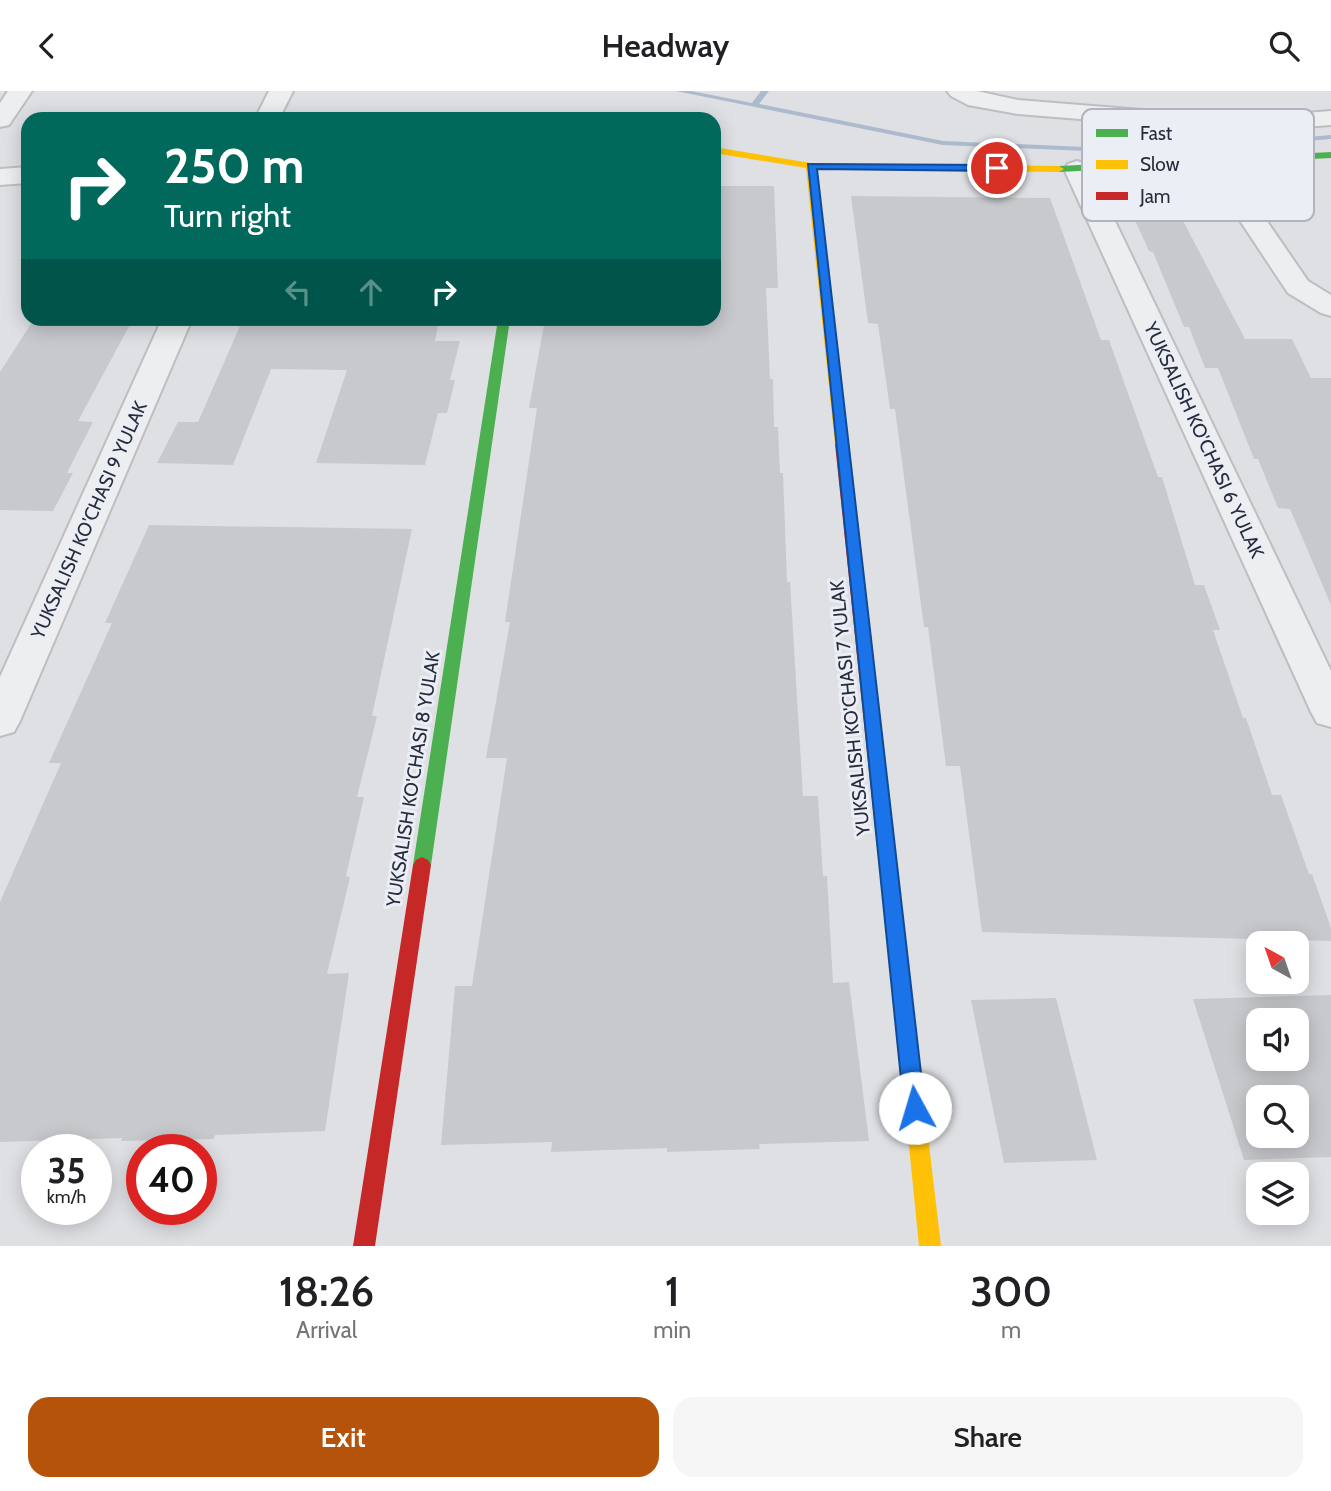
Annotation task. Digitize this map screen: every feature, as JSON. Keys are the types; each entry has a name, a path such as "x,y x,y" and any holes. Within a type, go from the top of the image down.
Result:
{"street":[{"path":"0,120 20,91"},
{"path":"270,112 281,91"},
{"path":"959,91 976,100 1018,107 1082,112"},
{"path":"721,151 811,166 1082,169"},
{"name":"YUKSALISH KO'CHASI 7 YULAK","path":"811,166 930,1246"},
{"name":"YUKSALISH KO'CHASI 6 YULAK","path":"1077,169 1082,180"},
{"path":"0,177 21,176"},
{"name":"YUKSALISH KO'CHASI 6 YULAK","path":"1101,221 1331,712"},
{"path":"1254,221 1298,287 1331,307"},
{"name":"YUKSALISH KO'CHASI 9 YULAK","path":"0,721 174,326"},
{"name":"YUKSALISH KO'CHASI 8 YULAK","path":"364,1246 503,326"}],"building":[{"path":"721,186 774,186 778,288 766,288 770,379 773,379 774,427 778,427 780,473 783,473 787,582 790,582 803,796 818,796 823,876 827,876 833,983 849,982 869,1141 759,1144 760,1149 667,1152 667,1148 551,1152 552,1142 441,1145 455,986 472,986 507,758 486,758 510,622 505,622 537,408 529,408 544,326 721,326"},
{"path":"851,196 1050,198 1101,340 1109,340 1158,477 1162,477 1195,585 1204,585 1220,630 1213,630 1243,718 1246,718 1272,795 1281,795 1331,928 1331,941 1309,940 1309,931 1246,931 1246,939 982,932 960,766 946,766 928,627 924,627 895,409 890,409 878,324 868,323"},
{"path":"1135,221 1183,221 1245,339 1292,339 1311,378 1331,378 1331,605 1290,509 1278,508 1258,459 1254,459 1218,368 1205,368 1189,327 1184,327 1153,252 1149,251"},
{"path":"30,326 129,326 78,421 93,422 67,473 73,473 53,511 0,510 0,372"},
{"path":"240,326 438,326 435,341 460,341 450,380 455,380 447,413 438,413 425,465 316,463 347,370 271,369 233,465 157,463 178,422 198,422"},
{"path":"149,525 412,529 372,716 377,716 357,797 364,797 346,876 350,877 327,974 349,973 325,1131 217,1135 126,1134 126,1141 121,1141 122,1138 112,1138 112,1134 21,1134 21,1141 0,1142 0,902 61,763 49,763 112,623 105,623"},
{"path":"1331,995 1331,1157 1244,1160 1193,999"},
{"path":"1056,998 1097,1160 1004,1163 971,1000"}],"waterway":[{"path":"680,91 754,106"},
{"path":"754,106 765,91"},
{"path":"754,106 943,143 1082,149"},
{"path":"1314,138 1331,137"}],"traffic: fast":[{"path":"1314,156 1331,155"},
{"path":"1059,169 1082,168"},
{"path":"422,865 503,326"},
{"path":"882,810 918,1136"}],"traffic: slow":[{"path":"721,151 811,166 1059,169"},
{"path":"811,166 842,444"},
{"path":"918,1136 930,1246"}],"traffic: jam":[{"path":"842,444 882,810"},
{"path":"364,1246 422,865"}],"route":[{"path":"915,1108 811,166 997,168"}]}
